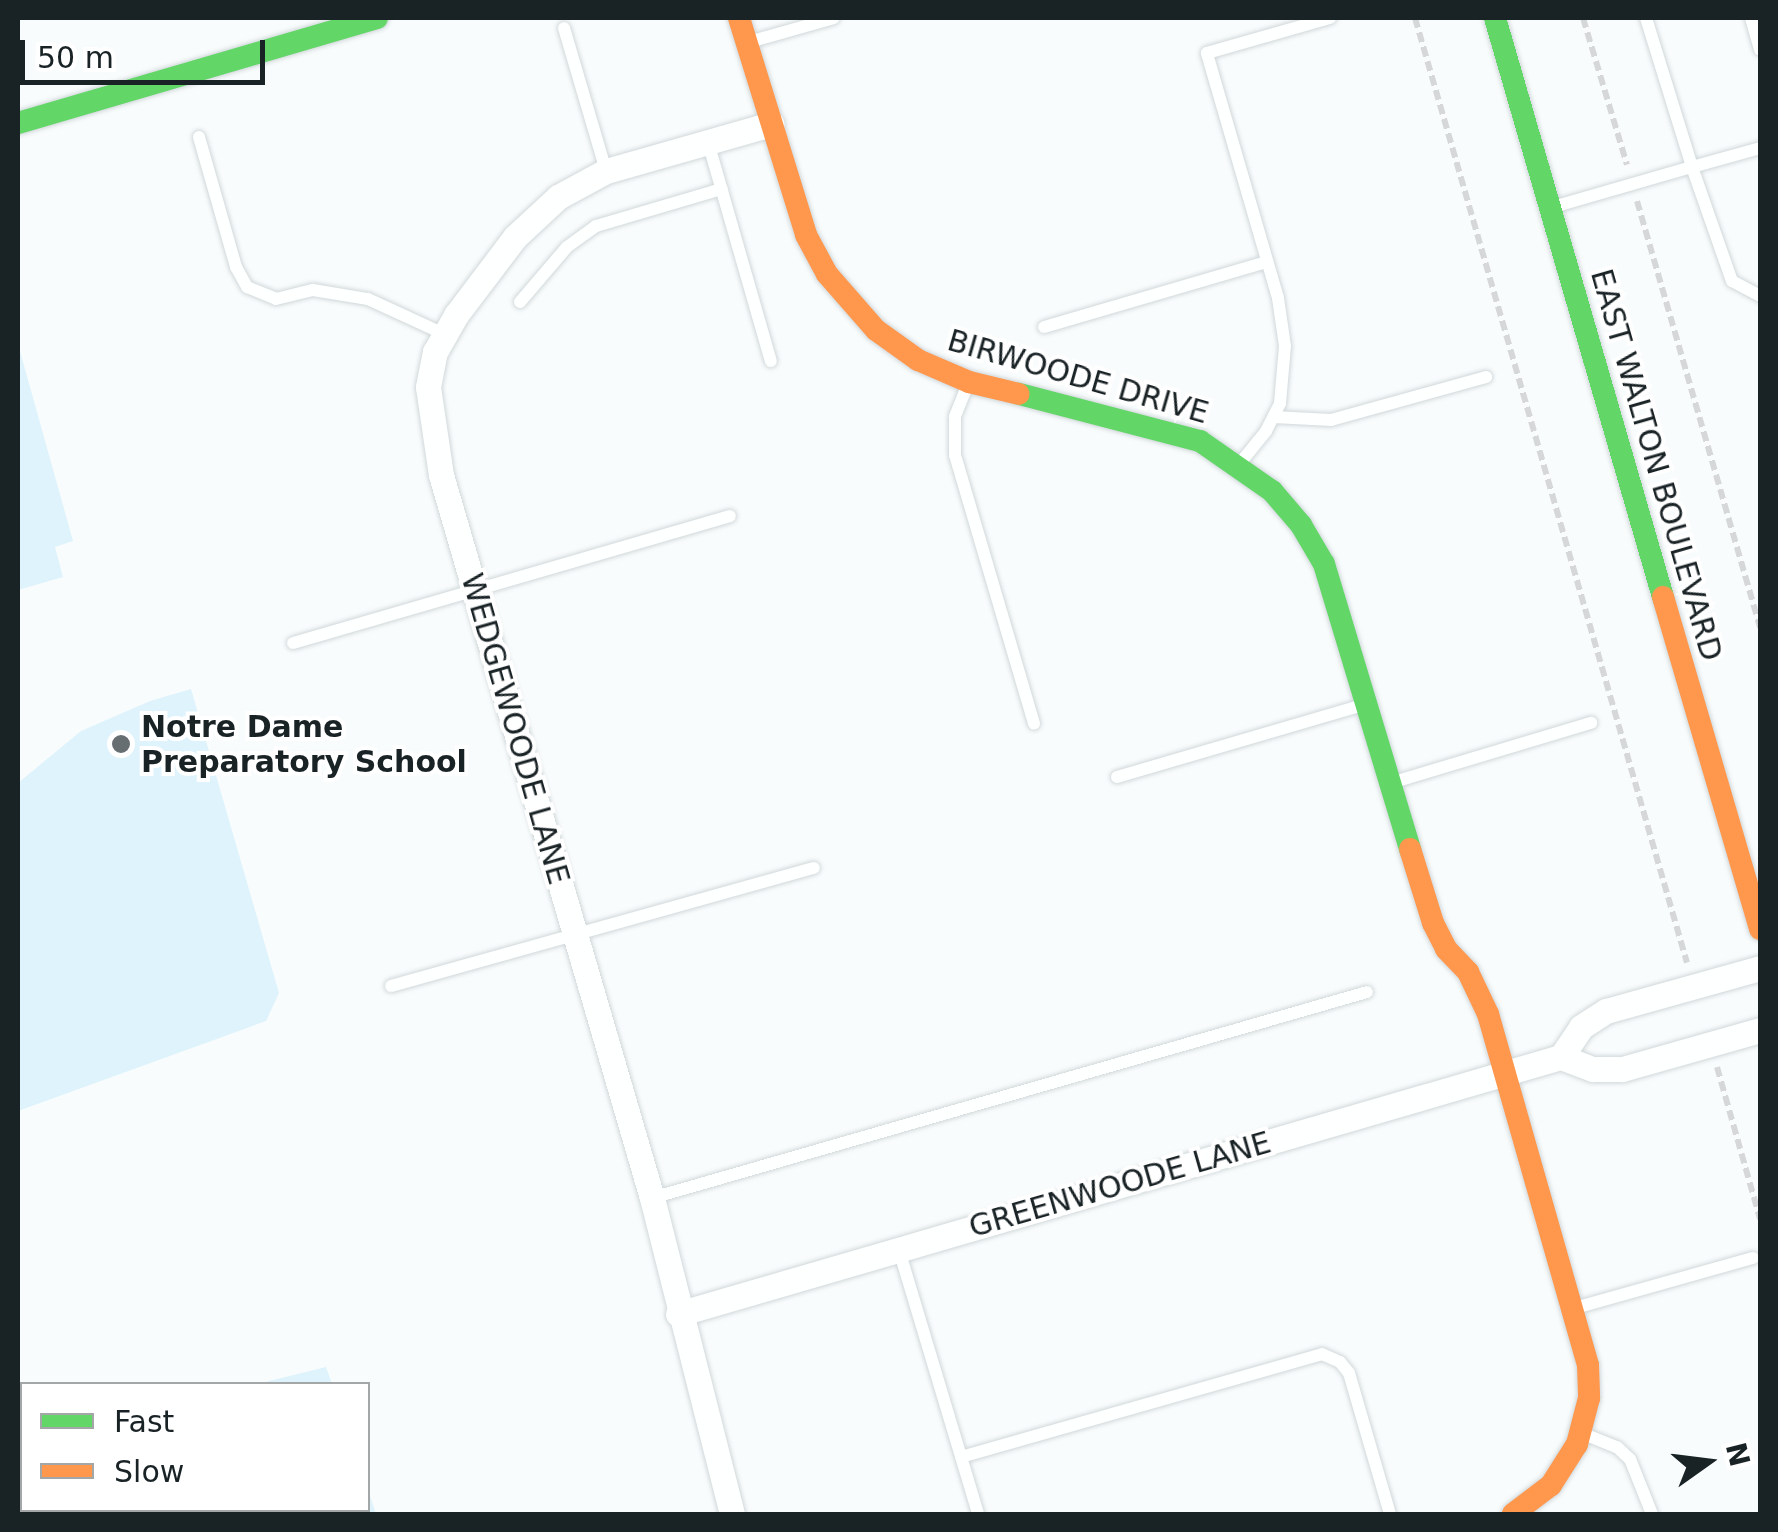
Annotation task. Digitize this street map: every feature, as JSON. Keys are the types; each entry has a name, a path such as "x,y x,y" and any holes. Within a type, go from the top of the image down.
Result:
{"street":[{"path":"18,123 377,18"},
{"name":"BIRWOODE DRIVE","path":"739,18 806,236 841,292 897,346 968,382 1156,426 1200,441 1239,464 1288,508 1324,564 1433,922 1446,949 1468,972 1488,1014 1589,1376 1582,1433"},
{"name":"EAST WALTON BOULEVARD","path":"1494,18 1760,926"},
{"name":"WEDGEWOODE LANE","path":"732,1514 678,1314 652,1198 475,590 430,421 430,370 444,334 528,223 558,197 606,171 771,124"},
{"path":"1760,968 1592,1018 1561,1057 1608,1071 1760,1030"},
{"name":"GREENWOODE LANE","path":"678,1314 1561,1057"},
{"path":"1513,1514 1551,1485 1582,1433"}],"lane":[{"path":"747,43 834,18"},
{"path":"1239,464 1274,417 1283,389 1286,346 1267,262 1207,53 1330,18"},
{"path":"1646,18 1732,281 1760,296"},
{"path":"1751,18 1760,50"},
{"path":"564,28 606,171"},
{"path":"200,137 236,267 248,287 268,298 314,290 368,299 444,334"},
{"path":"708,142 771,362"},
{"path":"1550,208 1760,148"},
{"path":"520,302 567,247 596,226 722,189"},
{"path":"1044,327 1267,262"},
{"path":"1274,417 1331,420 1486,377"},
{"path":"968,382 955,416 955,455 1034,724"},
{"path":"292,644 730,516"},
{"path":"1117,777 1369,704"},
{"path":"1392,782 1591,723"},
{"path":"391,986 814,868"},
{"path":"652,1198 1367,992"},
{"path":"899,1250 978,1514"},
{"path":"1572,1308 1753,1258"},
{"path":"961,1457 1322,1354 1340,1362 1350,1373 1390,1514"},
{"path":"1582,1433 1617,1447 1630,1459 1652,1514"}],"path":[{"path":"1415,18 1694,986"},
{"path":"1583,18 1760,628"},
{"path":"1710,1044 1760,1219"}],"shaded area":[{"path":"18,344 73,541 55,547 63,577 18,590"},
{"path":"191,689 279,993 266,1021 18,1111 18,783 81,731 150,701"},
{"path":"326,1367 331,1382 267,1382"},
{"path":"370,1496 376,1514 76,1514 370,1512"}],"traffic: fast":[{"path":"18,123 377,18"},
{"path":"1495,18 1663,597"},
{"path":"1019,394 1200,441 1272,491 1301,525 1324,564 1410,849"}],"traffic: slow":[{"path":"739,18 806,235 827,274 876,330 918,360 969,382 1019,394"},
{"path":"1663,597 1760,929"},
{"path":"1410,849 1433,923 1446,949 1468,972 1488,1014 1588,1365 1589,1398 1577,1444 1551,1485 1513,1514"}],"place":[{"name":"Notre Dame Preparatory School","path":"121,744"}]}
